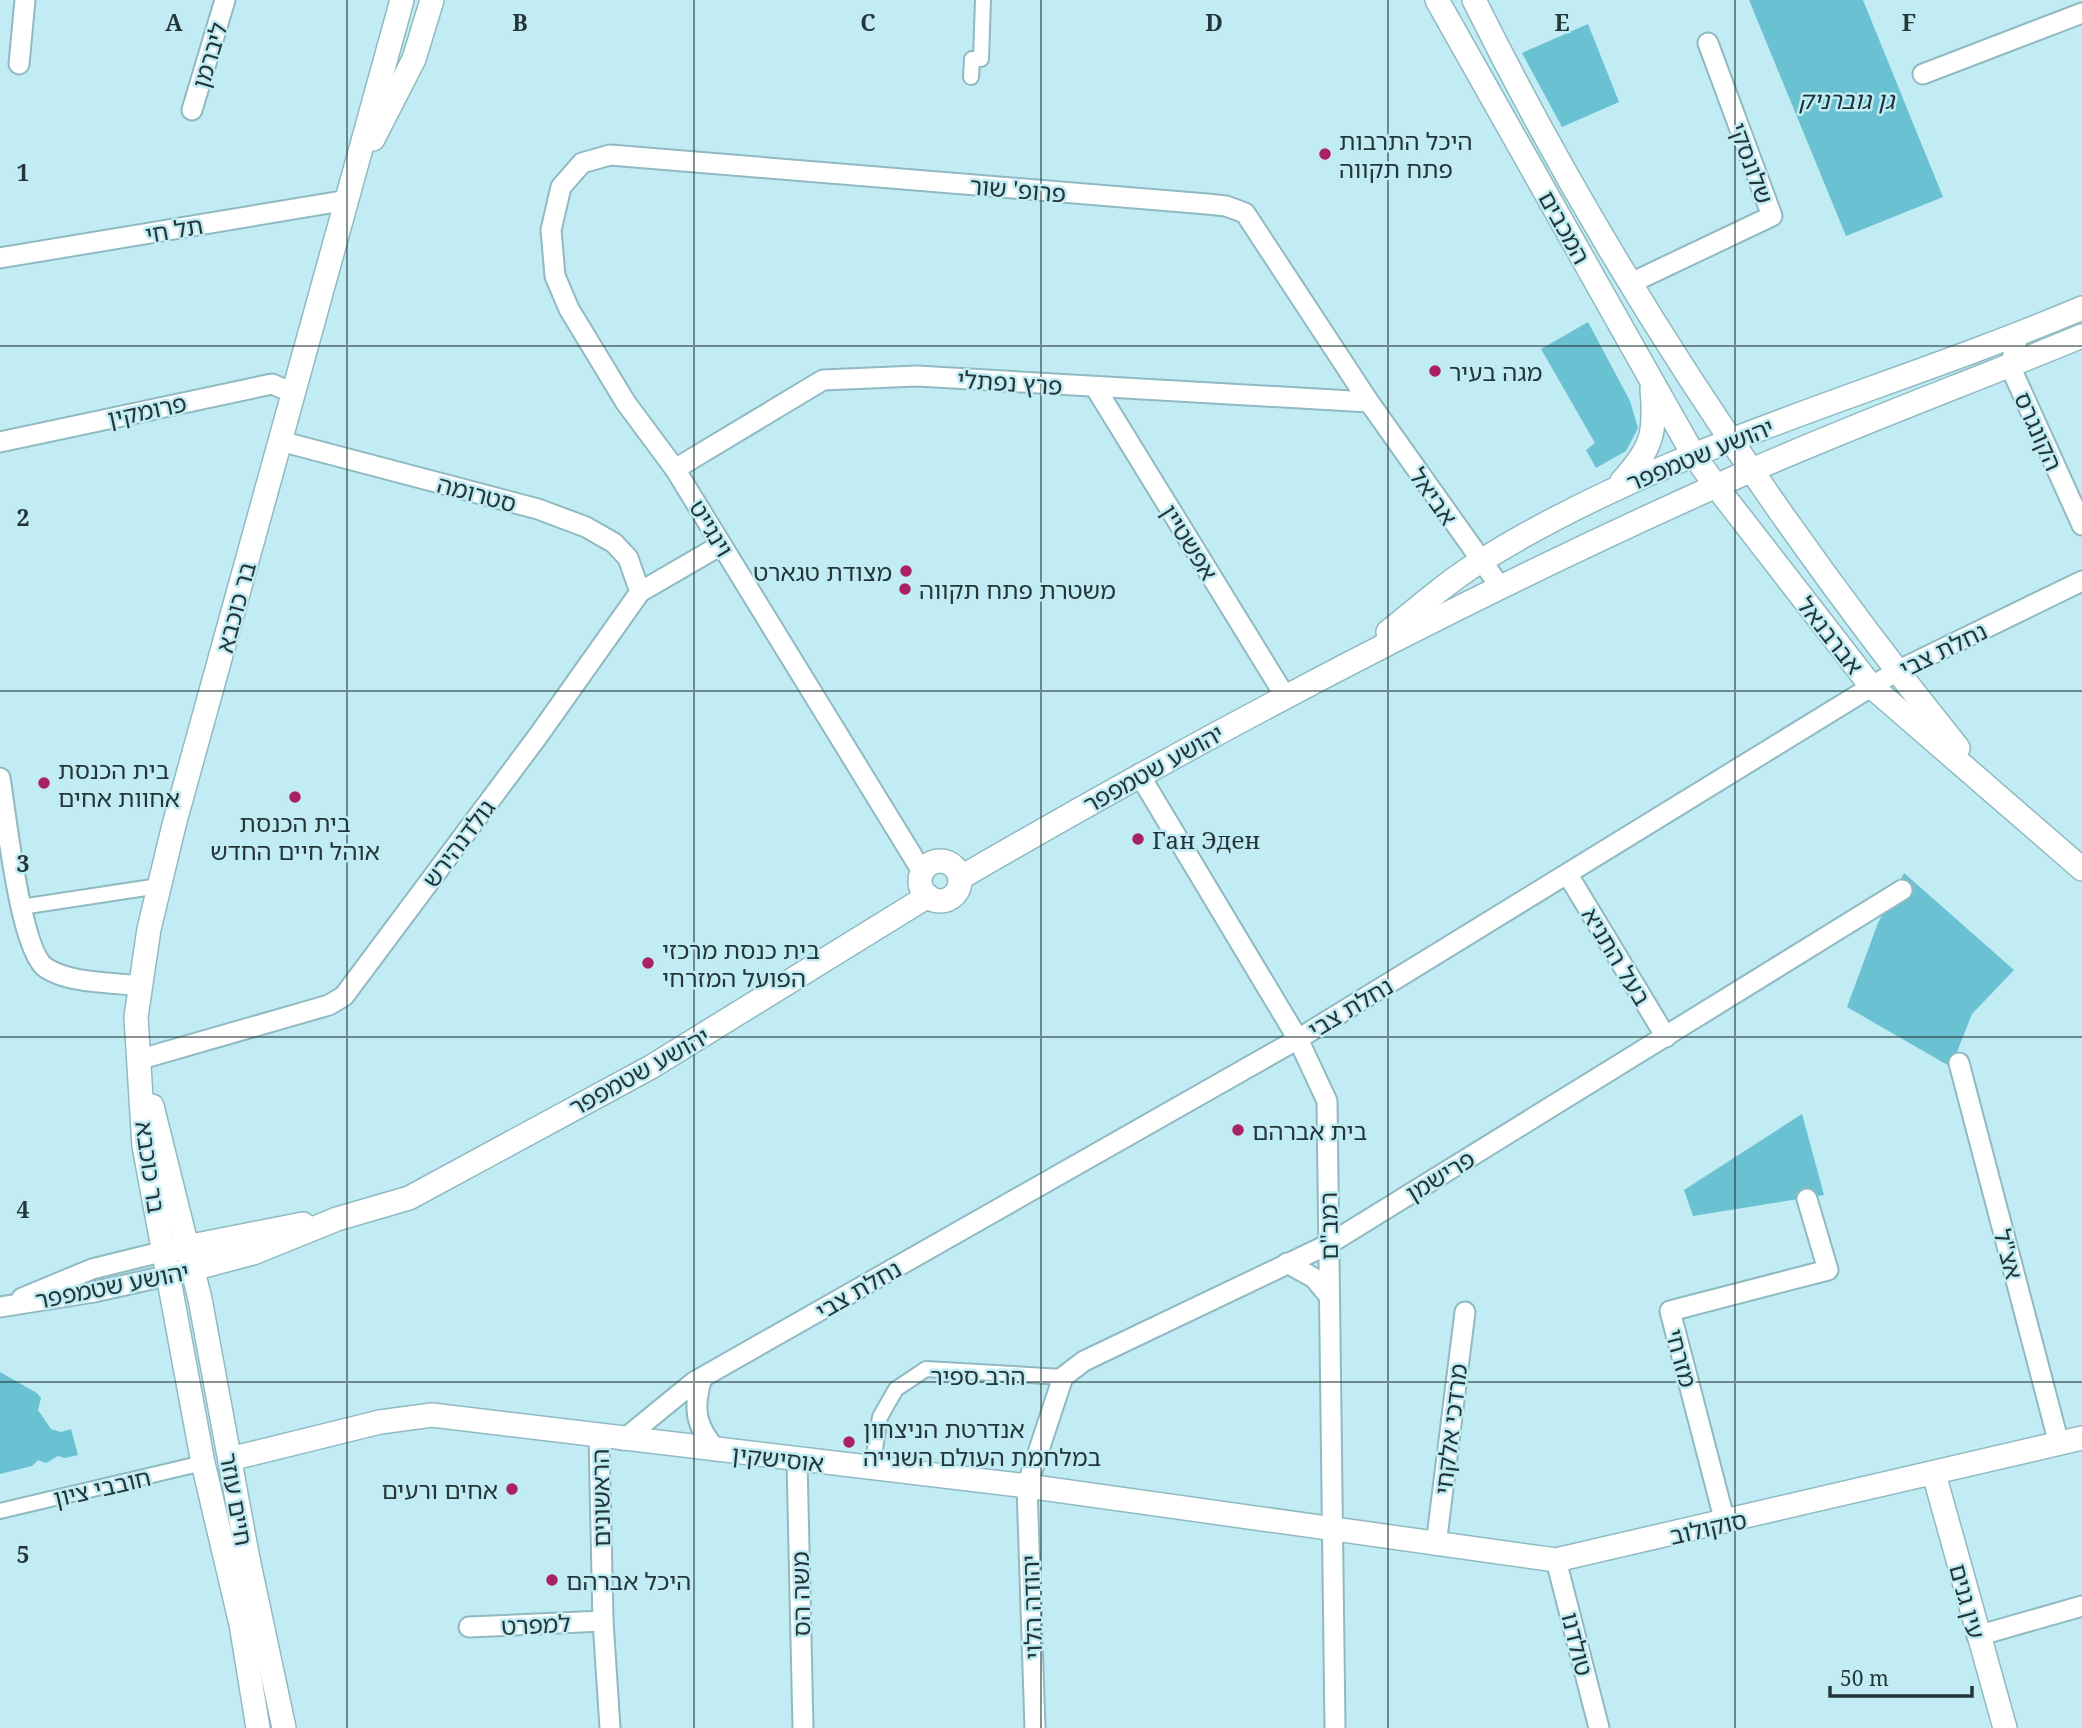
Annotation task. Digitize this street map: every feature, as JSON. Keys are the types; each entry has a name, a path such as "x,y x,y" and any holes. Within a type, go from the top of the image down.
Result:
{"street":[{"path":"19,64 25,0"},
{"name":"ליברמן","path":"192,110 226,0"},
{"name":"בר כוכבא","path":"181,1272 144,1146 141,1059 136,1017 140,986 159,886 402,0"},
{"name":"בר כוכבא","path":"359,159 393,104 414,59 432,0"},
{"path":"971,77 972,59 981,59 983,0"},
{"name":"המכבים","path":"1437,0 1693,454"},
{"name":"המכבים","path":"1474,0 1537,122 1631,284 1709,411 1730,439"},
{"path":"1923,74 2082,13"},
{"name":"שלונסקי","path":"1631,284 1772,216 1708,43"},
{"name":"פרופ' שור","path":"569,174 582,163 610,155 1226,205 1245,213 1369,402"},
{"name":"וינגייט","path":"569,174 561,187 551,230 551,255 561,292 634,416 675,469 923,873"},
{"name":"תל חי","path":"0,258 348,200"},
{"name":"יהושע שטמפפר","path":"1350,662 1480,561 1615,488 1730,439 2018,335 2082,308"},
{"name":"הקונגרס","path":"2018,335 2010,366 2082,525"},
{"name":"יהושע שטמפפר","path":"960,878 1139,774 1350,662 1501,588 1752,470 2082,336"},
{"name":"פרץ נפתלי","path":"675,469 823,380 917,376 1369,402"},
{"path":"1615,488 1640,461 1652,437 1655,419 1650,379"},
{"name":"פרומקין","path":"0,442 272,384 293,393"},
{"name":"אפשטיין","path":"1095,387 1285,696"},
{"name":"אביאל","path":"1369,402 1501,588"},
{"name":"אברבנאל","path":"1730,439 1897,671 1994,793"},
{"name":"סטרומה","path":"280,442 538,509 586,527 614,543 628,558 640,592"},
{"name":"אברבנאל","path":"1693,454 1871,686 2082,869"},
{"name":"גולדנהירש","path":"141,1059 329,1005 344,996 538,736 640,592 721,545"},
{"name":"נחלת צבי","path":"623,1440 702,1378 1298,1039 1871,686 2082,581"},
{"name":"רמב\"ם","path":"1139,774 1298,1039 1327,1101 1330,1527 1335,1728"},
{"path":"0,778 27,937 43,967 60,975 140,986"},
{"path":"946,862 957,870 960,878 958,889 949,899 937,901 928,896 921,885 923,873 932,863 946,862"},
{"name":"בעל התניא","path":"1568,875 1666,1037"},
{"path":"21,907 159,886"},
{"name":"פרישמן","path":"1063,1377 1084,1361 1329,1244 1902,890"},
{"name":"יהושע שטמפפר","path":"3,1306 63,1298 220,1263 271,1247 337,1219 409,1198 651,1067 928,896"},
{"name":"אצ\"ל","path":"1959,1063 2059,1444"},
{"path":"1328,1196 1335,1211 1347,1218 1364,1221"},
{"name":"מזרחי","path":"1725,1522 1670,1311 1828,1270 1807,1199"},
{"name":"יהושע שטמפפר","path":"3,1306 92,1269 267,1229 337,1219"},
{"path":"200,1299 206,1275 220,1263"},
{"path":"1287,1264 1314,1278 1329,1296"},
{"name":"חיים עוזר","path":"181,1272 200,1299 284,1728"},
{"name":"חיים עוזר","path":"181,1272 204,1463 241,1624 258,1728"},
{"name":"מרדכי אלקחי","path":"1436,1545 1465,1312"},
{"name":"הרב ספיר","path":"872,1468 880,1417 896,1389 926,1370 1063,1377"},
{"path":"1027,1486 1063,1377"},
{"path":"702,1378 695,1397 695,1416 702,1434 717,1451"},
{"name":"אוסישקין","path":"230,1459 380,1422 418,1417 497,1421 599,1437 1027,1486 1330,1527"},
{"name":"הראשונים","path":"599,1437 603,1621 610,1728"},
{"name":"סוקולוב","path":"1330,1527 1436,1545 1556,1560 2082,1438"},
{"name":"משה הס","path":"797,1460 803,1728"},
{"name":"חובבי ציון","path":"0,1511 204,1463"},
{"name":"עין גנים","path":"1934,1474 1977,1636 2006,1728"},
{"name":"יהודה הלוי","path":"1027,1486 1035,1728"},
{"name":"טולדנו","path":"1556,1560 1599,1728"},
{"path":"1977,1636 2082,1606"},
{"name":"למפרט","path":"469,1627 603,1621"}],"green space":[{"name":"גן גוברניק","path":"1749,0 1863,0 1943,197 1846,236"},
{"path":"1588,24 1619,102 1562,127 1522,53"},
{"path":"1588,322 1630,401 1638,428 1626,451 1596,468 1586,450 1595,443 1541,349"},
{"path":"1904,873 2014,970 1972,1014 1951,1067 1847,1007 1878,923"},
{"path":"1802,1114 1824,1195 1693,1216 1684,1190"},
{"path":"0,1372 37,1393 41,1398 38,1410 51,1429 61,1432 71,1429 78,1455 65,1458 58,1456 46,1463 38,1460 32,1466 0,1474"}],"place":[{"name":"היכל התרבות פתח תקווה","path":"1325,154"},
{"name":"מגה בעיר","path":"1435,371"},
{"name":"מצודת טגארט","path":"906,571"},
{"name":"משטרת פתח תקווה","path":"905,589"},
{"name":"בית הכנסת אחוות אחים","path":"44,783"},
{"name":"בית הכנסת אוהל חיים החדש","path":"295,797"},
{"name":"Ган Эден","path":"1138,839"},
{"name":"בית כנסת מרכזי הפועל המזרחי","path":"648,963"},
{"name":"בית אברהם","path":"1238,1130"},
{"name":"אנדרטת הניצחון במלחמת העולם השנייה","path":"849,1442"},
{"name":"אחים ורעים","path":"512,1489"},
{"name":"היכל אברהם","path":"552,1580"}]}
